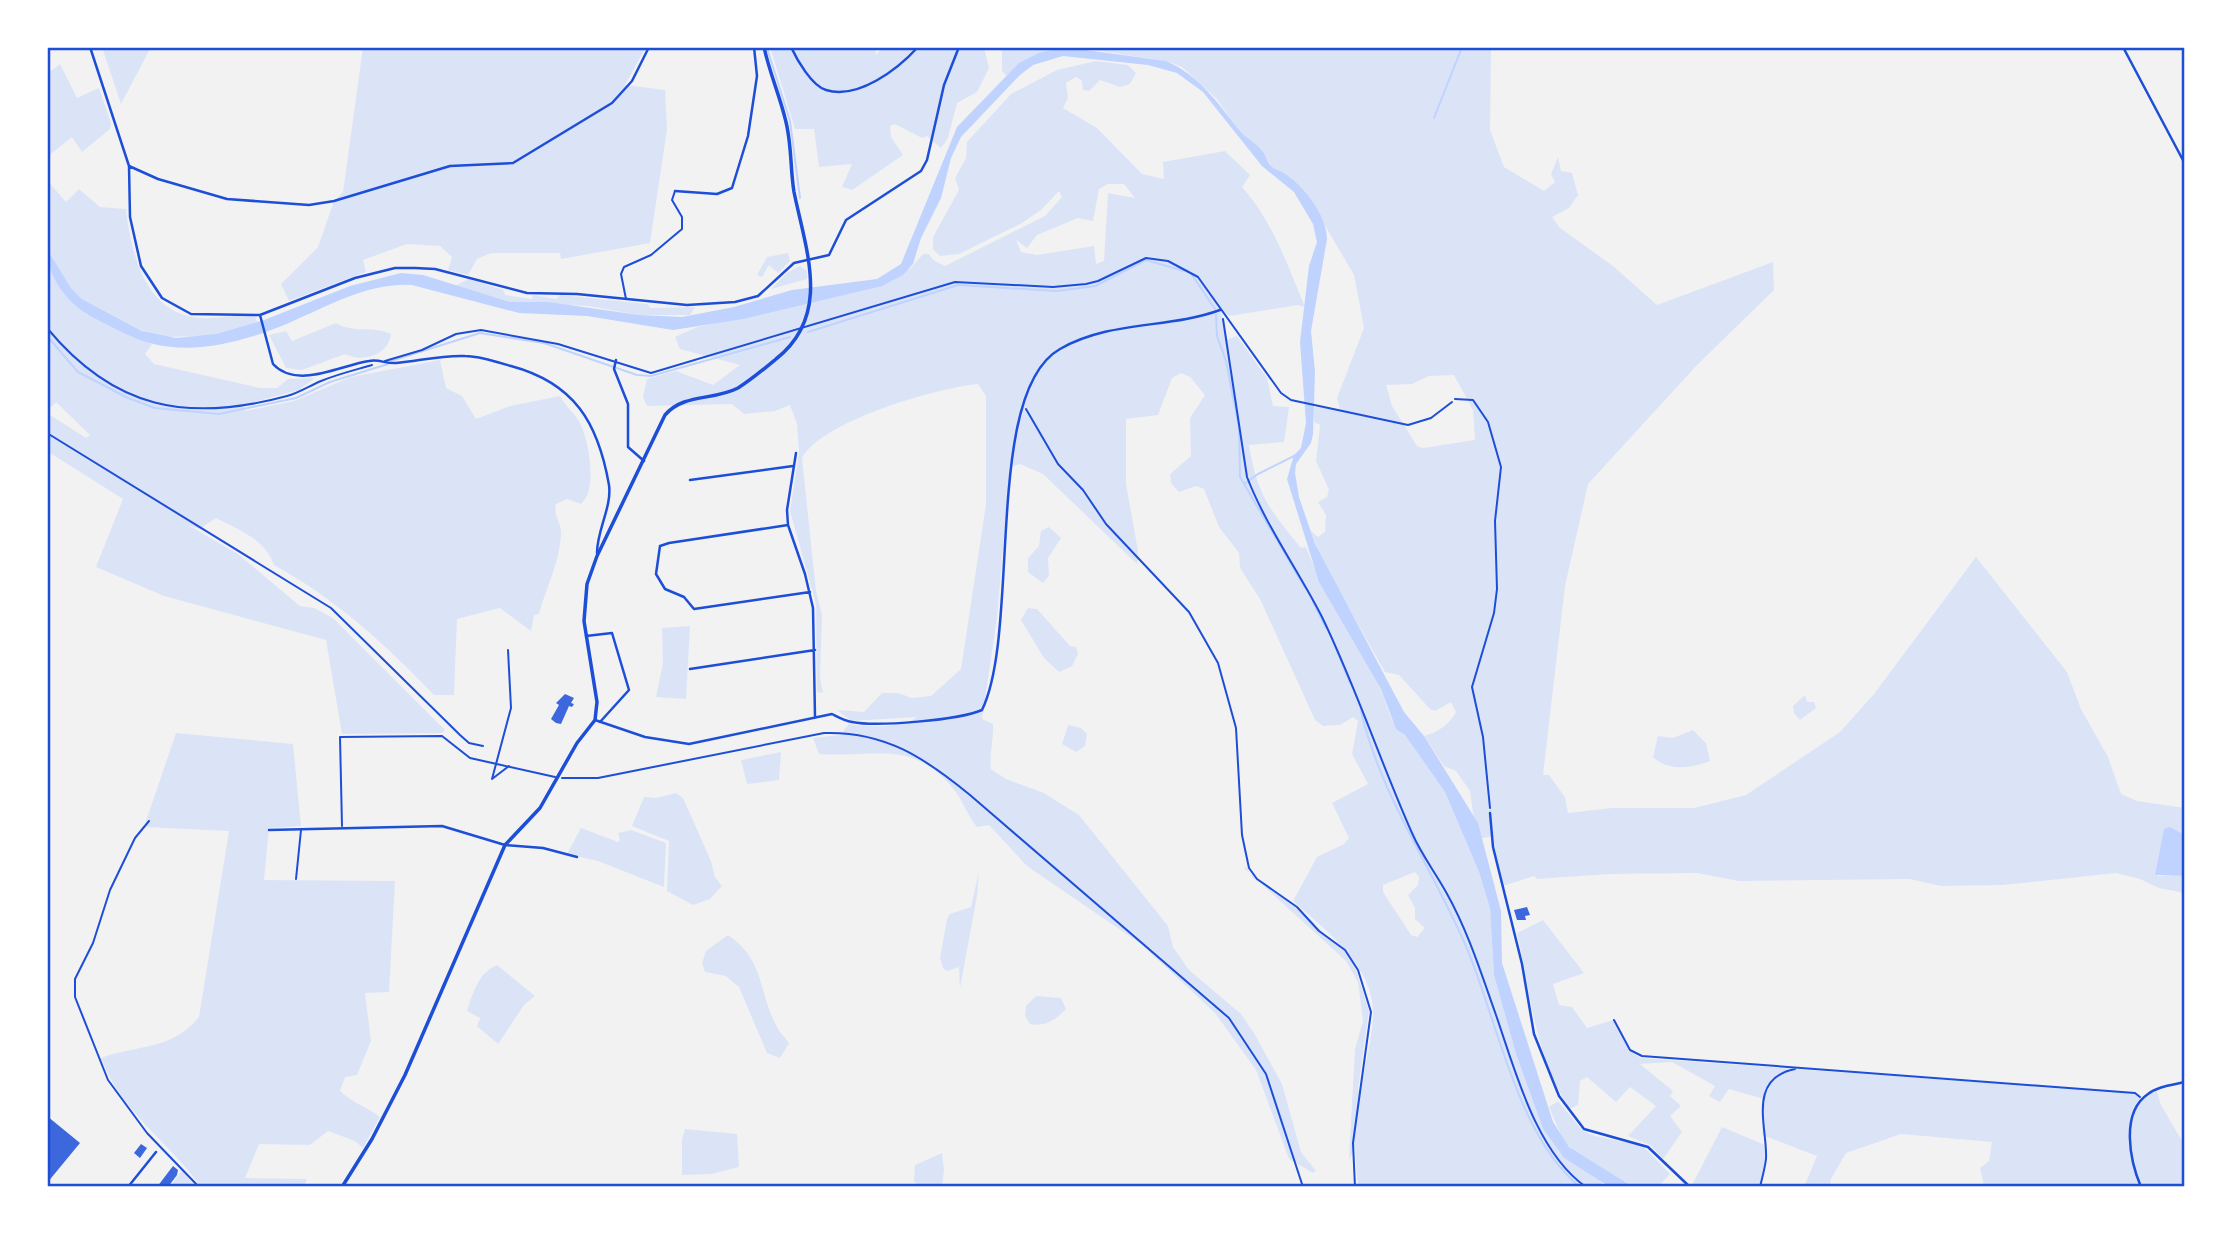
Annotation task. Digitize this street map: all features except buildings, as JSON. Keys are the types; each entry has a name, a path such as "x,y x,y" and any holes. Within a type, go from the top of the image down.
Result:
{"street":[{"path":"90,47 130,166 130,217 138,255 149,283 162,298 191,314 261,317 355,278 395,268 435,269 527,293 577,293 687,305 735,302 758,296 785,269 829,255 843,224 850,217 921,171 944,85 959,47"},
{"path":"130,166 158,180 227,199 287,205 334,201 450,166 513,163 612,103 632,81 649,47"},
{"path":"675,191 718,194 732,188 748,136 757,76 754,47"},
{"path":"598,721 586,636 584,608 587,584 597,556 665,415 674,405 737,388 778,358 803,327 811,300 811,267 792,180 785,118 764,47"},
{"path":"791,47 818,86 832,91 849,90 878,81 901,67 918,47"},
{"path":"2123,47 2185,164"},
{"path":"598,721 645,737 689,744 832,714 848,722 864,724 960,716 982,710 989,695 996,648 1010,484 1023,408 1037,368 1051,354 1075,341 1103,331 1220,310"},
{"path":"261,317 273,364 278,370 292,375 312,375 370,360 392,363 432,357 484,357 534,371 560,385 574,399 594,435 609,488 597,556"},
{"path":"616,362 628,404 628,447 644,461"},
{"path":"796,453 788,525 810,592 815,650 815,717"},
{"path":"690,480 793,466"},
{"path":"788,525 660,546 656,574 665,589 684,597 694,608 810,592"},
{"path":"342,1187 372,1139 405,1074 505,845 540,808 577,743 629,690 612,633 586,636"},
{"path":"690,669 815,650"},
{"path":"1490,813 1493,847 1522,964 1534,1034 1559,1096 1584,1129 1648,1147 1690,1187"},
{"path":"269,830 341,826 442,826 505,845 543,848 577,857"},
{"path":"2141,1187 2133,1169 2130,1146 2134,1116 2142,1098 2156,1089 2185,1082"},
{"path":"128,1187 156,1153"}],"lane":[{"path":"626,300 621,274 624,267 651,255 682,229 682,217 671,200 675,191"},
{"path":"383,361 422,350 456,334 481,330 558,344 652,373 955,282 1053,287 1093,283 1146,258 1160,259 1191,271 1202,281 1281,393 1298,401 1406,425 1431,418 1452,402"},
{"path":"508,650 512,708 492,779 510,766"},
{"path":"341,826 340,737 442,736 470,758 558,778"},
{"path":"296,879 301,829"}],"path":[{"path":"1225,315 1223,322 1251,488 1308,589 1346,666 1413,837 1447,893 1471,943 1505,1042 1541,1134 1574,1179 1586,1187"},
{"path":"47,328 72,358 115,388 192,409 235,408 288,396 338,374 383,361"},
{"path":"1452,402 1459,397 1473,400 1488,422 1501,467 1495,521 1497,589 1493,614 1472,687 1483,737 1490,813"},
{"path":"1023,408 1030,412 1058,464 1083,490 1106,524 1189,612 1214,654 1224,677 1236,728 1242,835 1252,873 1297,907 1320,931 1345,950 1359,970 1368,993 1371,1012 1353,1143 1355,1187"},
{"path":"47,433 331,608 460,735 469,743 483,747"},
{"path":"558,778 598,778 824,733 858,734 900,745 930,762 970,795 1229,1018 1266,1074 1303,1187"},
{"path":"149,821 135,838 110,890 93,943 75,979 75,997 108,1080 147,1133 199,1187"},
{"path":"1614,1020 1630,1050 1642,1056 2134,1093 2142,1098"},
{"path":"1760,1187 1766,1160 1761,1106 1769,1086 1783,1071 1796,1068"}],"shaded area":[{"path":"102,47 151,47 121,104"},
{"path":"363,47 646,47 625,85 665,90 667,129 650,243 561,259 560,253 491,253 477,259 468,275 448,270 452,257 440,246 407,244 363,260 366,272 289,301 281,284 318,247 334,201 343,192"},
{"path":"770,47 875,47 876,55 883,47 994,47 984,48 989,68 977,92 957,103 948,138 941,148 927,136 922,138 895,124 890,126 891,137 903,155 852,190 842,187 852,164 819,167 814,129 795,129"},
{"path":"1002,47 1064,47 1033,57 1007,76 1002,71"},
{"path":"1074,47 1491,47 1490,130 1504,167 1544,191 1555,182 1551,174 1558,157 1561,171 1572,173 1578,195 1569,208 1552,217 1560,228 1613,266 1657,305 1773,262 1774,290 1697,365 1588,484 1565,586 1543,775 1549,775 1565,797 1568,813 1612,808 1694,808 1746,795 1840,732 1874,694 1976,557 2067,672 2081,709 2108,757 2121,794 2137,801 2185,808 2185,835 2170,827 2157,876 2185,876 2185,893 2159,888 2140,879 2116,873 2003,885 1941,886 1909,879 1739,881 1697,873 1609,874 1537,879 1534,876 1503,886 1492,837 1482,838 1473,813 1470,791 1456,771 1444,766 1424,736 1450,721 1456,712 1451,702 1435,711 1430,709 1399,675 1385,672 1322,561 1310,530 1318,537 1325,532 1326,515 1318,502 1327,497 1329,490 1316,461 1320,425 1314,422 1314,407 1340,410 1337,398 1364,328 1354,275 1307,195 1284,173 1273,169 1262,151 1239,131 1217,99 1182,67 1166,61","holes":["1454,375 1473,410 1475,440 1423,448 1417,446 1392,406 1386,385 1412,384 1429,376"]},
{"path":"1096,61 1128,65 1136,73 1130,84 1120,87 1100,80 1089,91 1083,90 1082,81 1076,77 1066,83 1068,98 1063,108 1097,128 1142,174 1164,179 1163,162 1225,151 1250,175 1242,187 1271,229 1305,307 1298,305 1229,316 1221,311 1226,340 1237,336 1267,378 1273,406 1289,407 1284,442 1249,445 1256,477 1273,512 1301,548 1306,547 1322,584 1383,694 1395,725 1445,792 1479,872 1490,907 1494,975 1516,1054 1543,1129 1564,1158 1603,1182 1597,1187 1358,1187 1355,1148 1349,1160 1355,1049 1363,1021 1358,982 1346,961 1261,883 1290,903 1344,951 1355,967 1369,1011 1358,1089 1361,1091 1373,1016 1366,981 1346,951 1293,901 1317,857 1344,844 1349,838 1332,803 1368,784 1352,754 1358,721 1353,717 1340,725 1323,726 1315,720 1260,599 1240,568 1239,553 1219,527 1204,489 1196,486 1179,492 1171,483 1170,474 1191,456 1190,418 1205,395 1190,377 1181,373 1172,378 1158,415 1126,419 1126,484 1138,551 1137,564 1043,474 1020,464 1010,467 997,618 982,719 993,724 991,769 1006,779 1044,793 1079,815 1168,926 1173,947 1189,970 1241,1014 1282,1084 1301,1152 1316,1171 1313,1173 1289,1159 1256,1070 1215,1013 1141,944 1027,866 989,825 977,827 951,786 936,771 920,761 889,754 819,754 813,738 840,735 849,724 893,725 917,717 851,721 837,710 864,712 882,693 898,693 912,698 931,696 961,669 986,504 986,396 978,384 909,399 855,419 814,444 802,458 816,591 822,615 820,679 823,693 817,692 816,604 790,511 799,453 797,424 790,405 775,411 744,414 732,404 647,406 643,397 647,379 676,371 713,385 740,365 680,349 675,337 697,327 792,306 910,269 923,254 929,254 933,260 945,266 1045,216 1062,197 1059,191 1041,210 1022,223 959,254 940,256 933,249 933,237 959,190 955,178 966,158 967,142 1011,94 1057,70","holes":["1108,184 1124,184 1135,198 1108,193 1104,261 1096,264 1094,246 1037,255 1021,252 1016,240 1027,248 1037,235 1078,218 1093,221 1099,189","1415,872 1419,877 1418,885 1408,895 1415,908 1415,919 1425,928 1417,937 1411,935 1383,892 1383,885"]},
{"path":"60,64 77,98 99,88 111,123 110,129 82,152 72,137 47,157 47,74"},
{"path":"47,180 66,202 79,189 100,207 126,209 132,244 144,279 166,306 182,314 201,318 255,316 257,322 208,336 162,337 143,331 82,299 71,288 47,249"},
{"path":"788,253 790,261 778,273 769,265 762,277 757,275 767,257"},
{"path":"47,264 86,314 152,344 145,354 154,364 260,388 277,388 288,379 315,378 299,390 243,405 245,411 294,401 351,377 440,360 446,388 462,396 476,419 510,406 560,396 578,419 586,441 591,477 586,497 581,504 567,499 556,504 561,531 560,546 539,614 534,615 531,631 500,608 457,619 454,695 434,695 359,624 318,592 274,565 265,549 250,536 216,518 199,529 188,525 238,554 300,606 314,608 333,618 445,730 442,733 342,734 326,640 164,596 96,567 123,499 47,451 47,413 86,438 90,435 56,402 52,407 47,405"},
{"path":"800,266 807,271 807,279 771,289 788,272"},
{"path":"468,279 504,290 505,295 532,299 533,295 556,299 560,295 647,304 651,308 695,307 690,315 639,315 588,306 510,302 455,286"},
{"path":"336,323 350,328 391,334 385,347 374,355 359,358 345,354 302,370 286,368 269,335 286,331 292,341"},
{"path":"1049,527 1061,538 1048,558 1049,576 1043,583 1028,572 1028,558 1039,546 1041,531"},
{"path":"1028,608 1037,609 1070,646 1076,647 1078,654 1072,666 1059,672 1044,658 1021,620"},
{"path":"690,626 686,699 656,697 663,663 662,628"},
{"path":"1805,695 1807,702 1814,702 1816,708 1800,720 1794,713 1793,706"},
{"path":"1068,725 1081,728 1087,734 1085,746 1076,752 1062,744"},
{"path":"1693,730 1706,743 1710,761 1673,767 1653,757 1658,736 1673,738"},
{"path":"176,733 293,744 301,826 269,828 264,880 395,881 389,992 365,993 371,1041 357,1075 345,1077 340,1091 380,1117 363,1148 355,1141 328,1131 310,1145 259,1144 245,1178 307,1179 304,1187 201,1187 133,1111 110,1078 101,1058 166,1041 188,1028 199,1017 229,831 144,827"},
{"path":"781,752 779,780 747,784 741,760"},
{"path":"676,793 683,798 711,861 715,877 722,886 710,899 693,905 667,891 669,841 632,826 644,797 656,798"},
{"path":"581,828 618,842 618,833 631,830 666,843 664,887 598,861 567,854"},
{"path":"979,871 960,988 959,967 947,971 940,958 947,919 950,914 971,907"},
{"path":"1543,920 1584,973 1553,984 1559,1005 1572,1007 1587,1028 1613,1020 1629,1051 1641,1058 2134,1093 2142,1098 2156,1089 2161,1105 2185,1146 2185,1187 1984,1185 1980,1168 1989,1161 1992,1142 1901,1134 1846,1153 1831,1179 1830,1187 1804,1187 1817,1156 1762,1135 1764,1099 1729,1089 1720,1102 1709,1096 1715,1086 1672,1062 1640,1064 1673,1091 1670,1096 1681,1106 1670,1116 1682,1132 1663,1159 1650,1145 1628,1136 1656,1106 1630,1087 1616,1102 1587,1077 1580,1081 1578,1105 1570,1109 1558,1089 1548,1068 1535,1024 1517,933"},
{"path":"728,935 749,955 755,965 770,1012 777,1028 789,1043 780,1058 767,1053 739,987 726,976 705,972 702,963 706,951"},
{"path":"497,965 535,996 524,1005 498,1044 477,1026 480,1018 467,1011 481,978"},
{"path":"1036,996 1061,998 1066,1009 1050,1022 1030,1024 1025,1016 1026,1006"},
{"path":"1558,1101 1583,1131 1643,1146 1670,1174 1658,1187 1633,1187 1578,1154 1564,1142 1549,1107"},
{"path":"1722,1127 1765,1145 1766,1160 1760,1187 1691,1187"},
{"path":"685,1129 737,1134 739,1167 711,1174 682,1175 682,1139"},
{"path":"942,1153 942,1187 920,1187 914,1181 915,1165"},
{"path":"182,1170 195,1187 170,1187"}],"water":[{"path":"1064,47 1166,61 1189,74 1260,149 1271,166 1299,186 1319,211 1327,239 1311,331 1315,372 1313,434 1311,443 1296,464 1299,497 1315,544 1404,712 1424,736 1478,823 1501,911 1502,963 1553,1122 1569,1147 1633,1187 1610,1187 1564,1158 1543,1129 1516,1054 1494,975 1490,908 1479,872 1445,792 1405,735 1396,729 1381,689 1319,582 1287,479 1294,455 1301,448 1306,423 1300,342 1309,266 1317,242 1313,224 1294,192 1262,166 1203,92 1177,73 1148,65 1063,56 1033,65 1020,75 961,137 951,158 941,198 921,238 913,264 903,275 882,286 743,319 673,330 587,316 519,313 412,285 396,285 364,291 275,329 240,340 204,347 167,347 136,338 77,307 61,290 48,260 47,249 71,288 82,299 142,331 176,338 216,334 264,320 350,286 401,273 423,275 510,302 548,302 639,315 682,317 734,307 792,290 877,279 901,264 957,127 1019,63 1039,53"},
{"path":"2170,827 2185,835 2185,876 2155,875 2164,829"}],"waterway":[{"path":"1434,118 1462,47"},
{"path":"767,48 790,121 800,198"},
{"path":"808,332 958,285 1057,291 1095,286 1146,260 1184,271"},
{"path":"1192,275 1215,309"},
{"path":"1216,315 1217,336 1226,361 1239,428 1240,477 1305,588"},
{"path":"391,361 480,333 544,343 637,375 651,376 790,337"},
{"path":"47,336 78,372 128,398 155,408 219,414 296,398 330,382 388,364"},
{"path":"1244,484 1296,455"},
{"path":"1313,602 1326,628"},
{"path":"1335,646 1350,683"},
{"path":"1361,711 1380,771 1393,801 1452,915 1477,973 1524,1107 1558,1165 1580,1187"}]}
